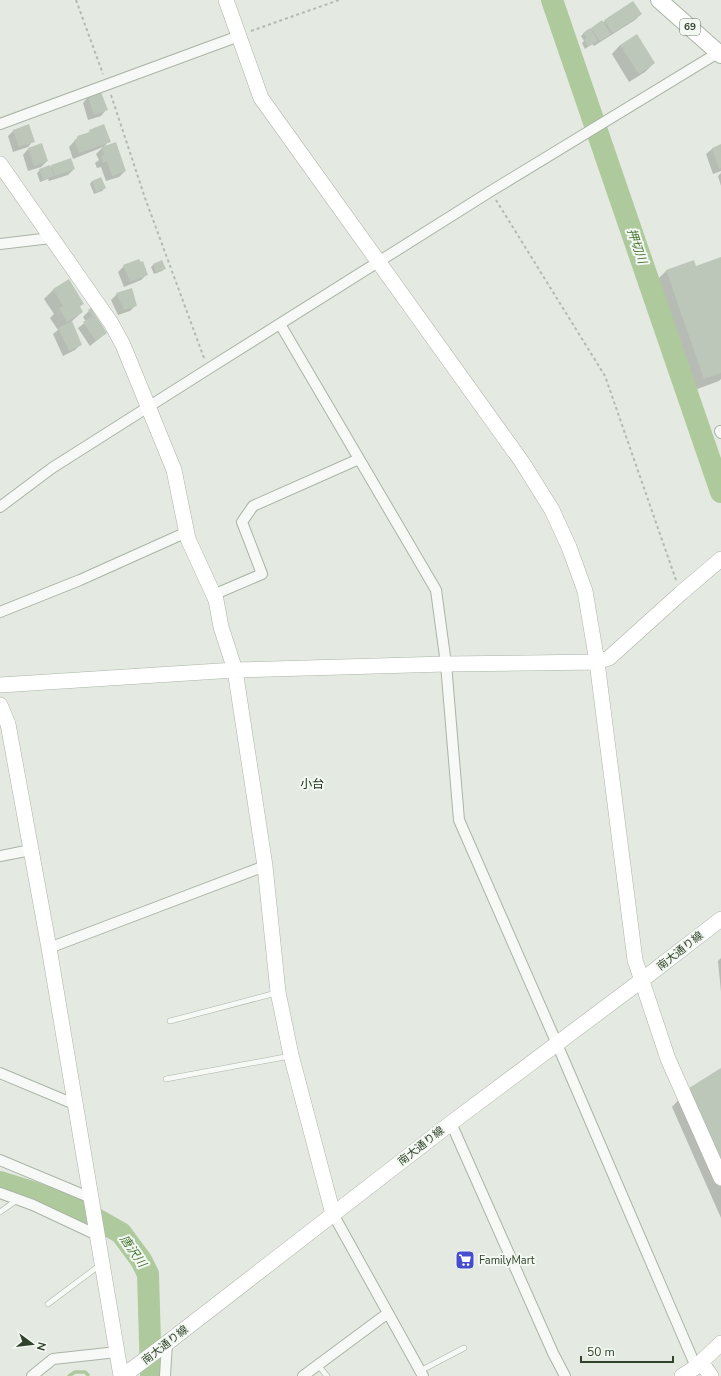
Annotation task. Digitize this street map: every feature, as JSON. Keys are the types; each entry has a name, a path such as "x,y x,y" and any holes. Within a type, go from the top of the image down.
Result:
{"main road":[{"name":"69","path":"659,0 720,53"}],"street":[{"path":"226,0 261,98 522,462 552,510 569,547 585,591 597,662 635,960 668,1059 721,1178"},
{"path":"0,124 239,36"},
{"path":"0,507 52,468 208,369 614,116 720,53"},
{"path":"0,164 114,328 123,345 174,470 188,539 216,600 222,627 235,670 265,866 278,992 291,1056 333,1214 421,1374"},
{"path":"0,244 51,238"},
{"path":"280,324 436,590 446,664 459,820 698,1364 710,1376"},
{"path":"214,595 262,574 242,522 253,506 359,459"},
{"path":"0,612 80,580 187,532"},
{"path":"0,685 235,670 446,664 597,662 609,658 721,559"},
{"path":"0,705 8,724 49,948 96,1233 122,1376"},
{"path":"0,856 31,850"},
{"path":"49,948 265,866"},
{"name":"南大通り線","path":"122,1376 164,1346 451,1123 721,919"},
{"path":"0,1073 74,1104"},
{"path":"451,1123 553,1353 565,1376"},
{"path":"0,1160 92,1202"},
{"path":"0,1193 33,1205 96,1233"},
{"path":"302,1376 388,1313"},
{"path":"682,1376 721,1343"},
{"path":"164,1346 165,1376"},
{"path":"32,1376 53,1359 117,1352"}],"lane":[{"path":"170,1021 278,992"},
{"path":"166,1079 291,1056"},
{"path":"0,1212 18,1200"},
{"path":"48,1304 102,1263"},
{"path":"421,1374 464,1348"},
{"path":"318,1364 327,1376"}],"path":[{"path":"76,0 107,85 145,198 208,369"},
{"path":"239,36 339,0"},
{"path":"491,192 605,376 681,593"}],"building":[{"path":"633,1 642,14 613,33 604,20"},
{"path":"602,20 611,34 600,41 591,28"},
{"path":"590,28 598,41 588,47 584,40 586,38 583,33"},
{"path":"637,34 655,63 639,74 620,45"},
{"path":"101,92 108,110 94,115 88,96"},
{"path":"29,124 35,142 19,147 13,130"},
{"path":"104,124 111,142 79,153 74,140 78,139 77,136 90,132 89,130"},
{"path":"116,142 126,171 112,176 107,161 103,163 101,156 104,155 102,147"},
{"path":"42,143 48,161 34,166 28,148"},
{"path":"721,144 721,168 719,169 712,148"},
{"path":"71,158 75,169 55,176 51,165"},
{"path":"50,165 54,176 43,180 39,169"},
{"path":"101,177 106,188 96,192 92,181"},
{"path":"721,257 721,373 704,379 666,270 694,260 696,266"},
{"path":"139,259 141,262 143,261 148,275 130,282 123,265"},
{"path":"162,260 166,269 156,272 153,264"},
{"path":"69,279 84,304 80,306 83,312 67,322 59,308 63,306 53,289"},
{"path":"132,288 137,306 124,310 116,293"},
{"path":"91,308 107,333 96,341 83,322 92,316 88,310"},
{"path":"72,321 82,345 69,351 58,328"},
{"path":"721,1068 721,1161 689,1088"}],"waterway":[{"name":"押切川","path":"552,0 721,492"},
{"name":"唐沢川","path":"0,1182 77,1208 121,1233 141,1260 148,1274 151,1376"},
{"path":"69,1376 75,1372 85,1372 88,1375"}],"place":[{"name":"FamilyMart","path":"465,1260"}],"district":[{"name":"小台","path":"312,784"}]}
